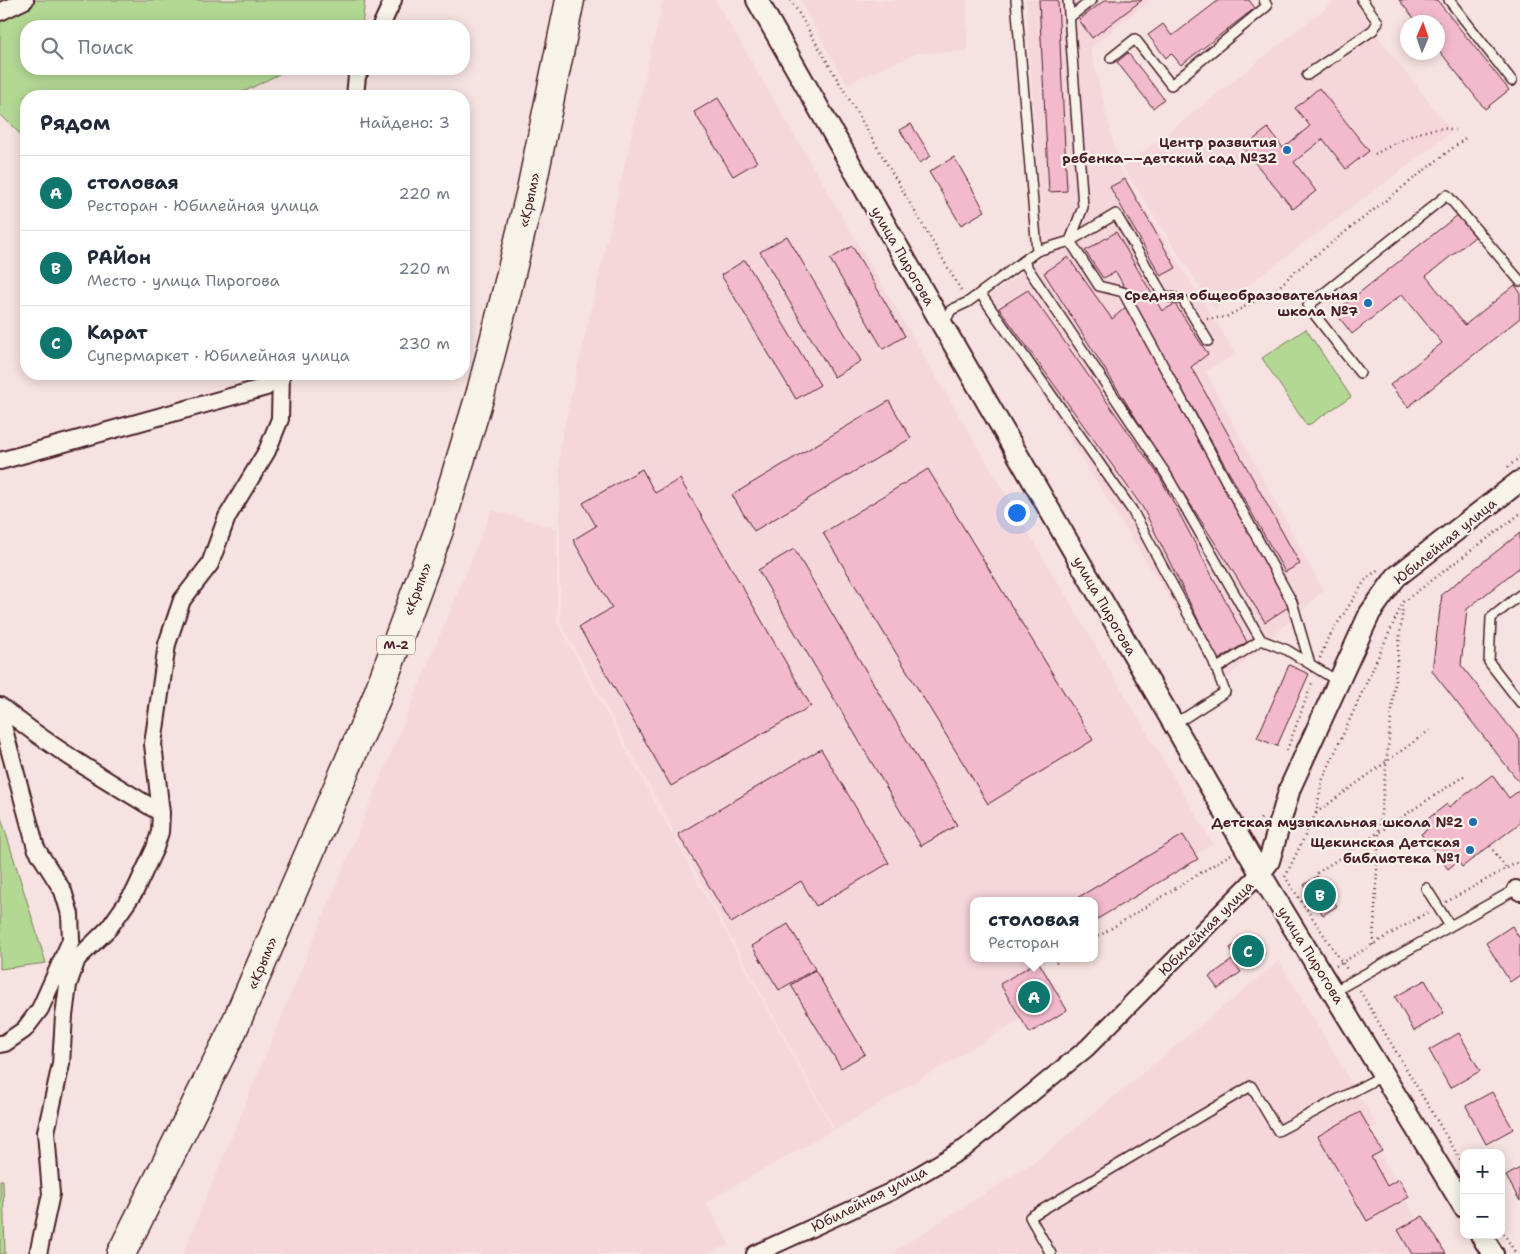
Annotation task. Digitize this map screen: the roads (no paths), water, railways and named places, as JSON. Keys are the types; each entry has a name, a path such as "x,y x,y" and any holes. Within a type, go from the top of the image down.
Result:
{"highway":[{"name":"«Крым»","path":"121,1254 231,1034 376,699 439,530 482,392 508,290 531,190 570,0"}],"street":[{"path":"0,12 25,0"},
{"path":"384,20 393,0"},
{"name":"улица Пирогова","path":"757,0 943,326 1260,873 1460,1199"},
{"path":"356,90 357,75"},
{"path":"0,461 266,387 275,380"},
{"path":"38,1254 51,1194 46,1132 62,1064 64,1016 68,985 77,959 110,928 135,891 160,832 162,813 153,744 166,644 182,600 210,564 226,517 267,450 280,419 280,380"},
{"name":"Юбилейная улица","path":"755,1254 890,1192 965,1148 1087,1048 1260,873 1269,861 1290,788 1370,613 1396,577 1512,475"},
{"path":"0,706 28,729 68,756 162,813"},
{"path":"0,716 36,848 63,891 70,914 71,940 40,1009 24,1030 5,1043 0,1044"},
{"path":"40,1009 64,1016"},
{"path":"1484,1239 1493,1254"}],"lane":[{"path":"1016,0 1037,251"},
{"path":"1068,0 1083,207 1070,241"},
{"path":"1070,16 1092,0"},
{"path":"1111,58 1136,39 1171,85 1267,6 1264,0"},
{"path":"1308,75 1373,30 1378,22 1362,0"},
{"path":"1449,0 1512,81"},
{"path":"1360,373 1308,306 1447,195 1520,281"},
{"path":"943,326 951,310 968,302 1037,251 1070,241 1116,214 1163,295 1184,300 1208,341"},
{"path":"1070,241 1099,286 1123,292 1292,602 1314,666"},
{"path":"1023,261 1166,474 1261,640 1287,650 1339,682"},
{"path":"980,293 1132,510 1213,660 1225,692 1186,717 1172,722"},
{"path":"1520,595 1491,618 1489,662 1520,702"},
{"path":"1216,668 1261,640"},
{"path":"1426,888 1450,926"},
{"path":"1333,992 1519,889"},
{"path":"1051,1254 1030,1217 1251,1086 1278,1132 1384,1075"}],"place":[{"name":"Центр развития ребенка––детский сад №32","path":"1287,150"},
{"name":"Средняя общеобразовательная школа №7","path":"1368,303"},
{"name":"Детская музыкальная школа №2","path":"1473,822"},
{"name":"Щекинская Детская библиотека №1","path":"1470,850"},
{"name":"РАЙон","path":"1320,895"},
{"name":"Карат","path":"1248,951"},
{"name":"столовая","path":"1034,997"}]}
